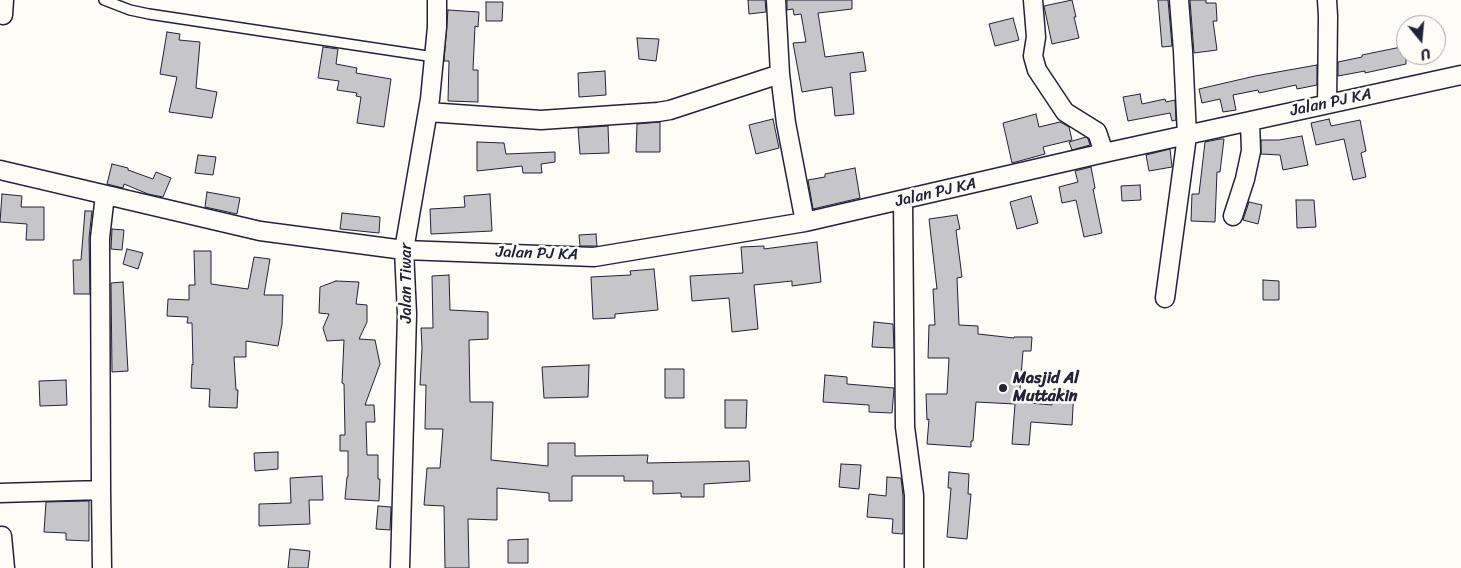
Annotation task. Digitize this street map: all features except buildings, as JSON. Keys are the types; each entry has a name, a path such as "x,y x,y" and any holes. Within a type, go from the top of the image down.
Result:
{"street":[{"name":"Jalan Tiwar","path":"400,568 407,314 404,250 428,112 437,27 437,0"},
{"path":"776,0 780,74 786,123 804,222"},
{"path":"1033,0 1036,37 1033,56 1037,70 1065,112 1097,132 1104,153"},
{"path":"1165,298 1186,136 1179,0"},
{"path":"1327,0 1327,104"},
{"path":"428,112 540,120 658,112 670,110 780,74"},
{"name":"Jalan PJ KA","path":"0,170 260,232 404,250 594,256 804,222 1104,153 1461,75"},
{"path":"1233,216 1245,179 1251,152 1250,121"},
{"path":"102,568 100,490 100,238 105,195"},
{"path":"903,200 905,427 914,500 914,568"},
{"path":"0,493 100,490"},
{"path":"2,536 5,568"}],"lane":[{"path":"104,0 130,10 149,14 434,56"}],"place":[{"name":"Masjid Al Muttakin","path":"1003,388"}]}
